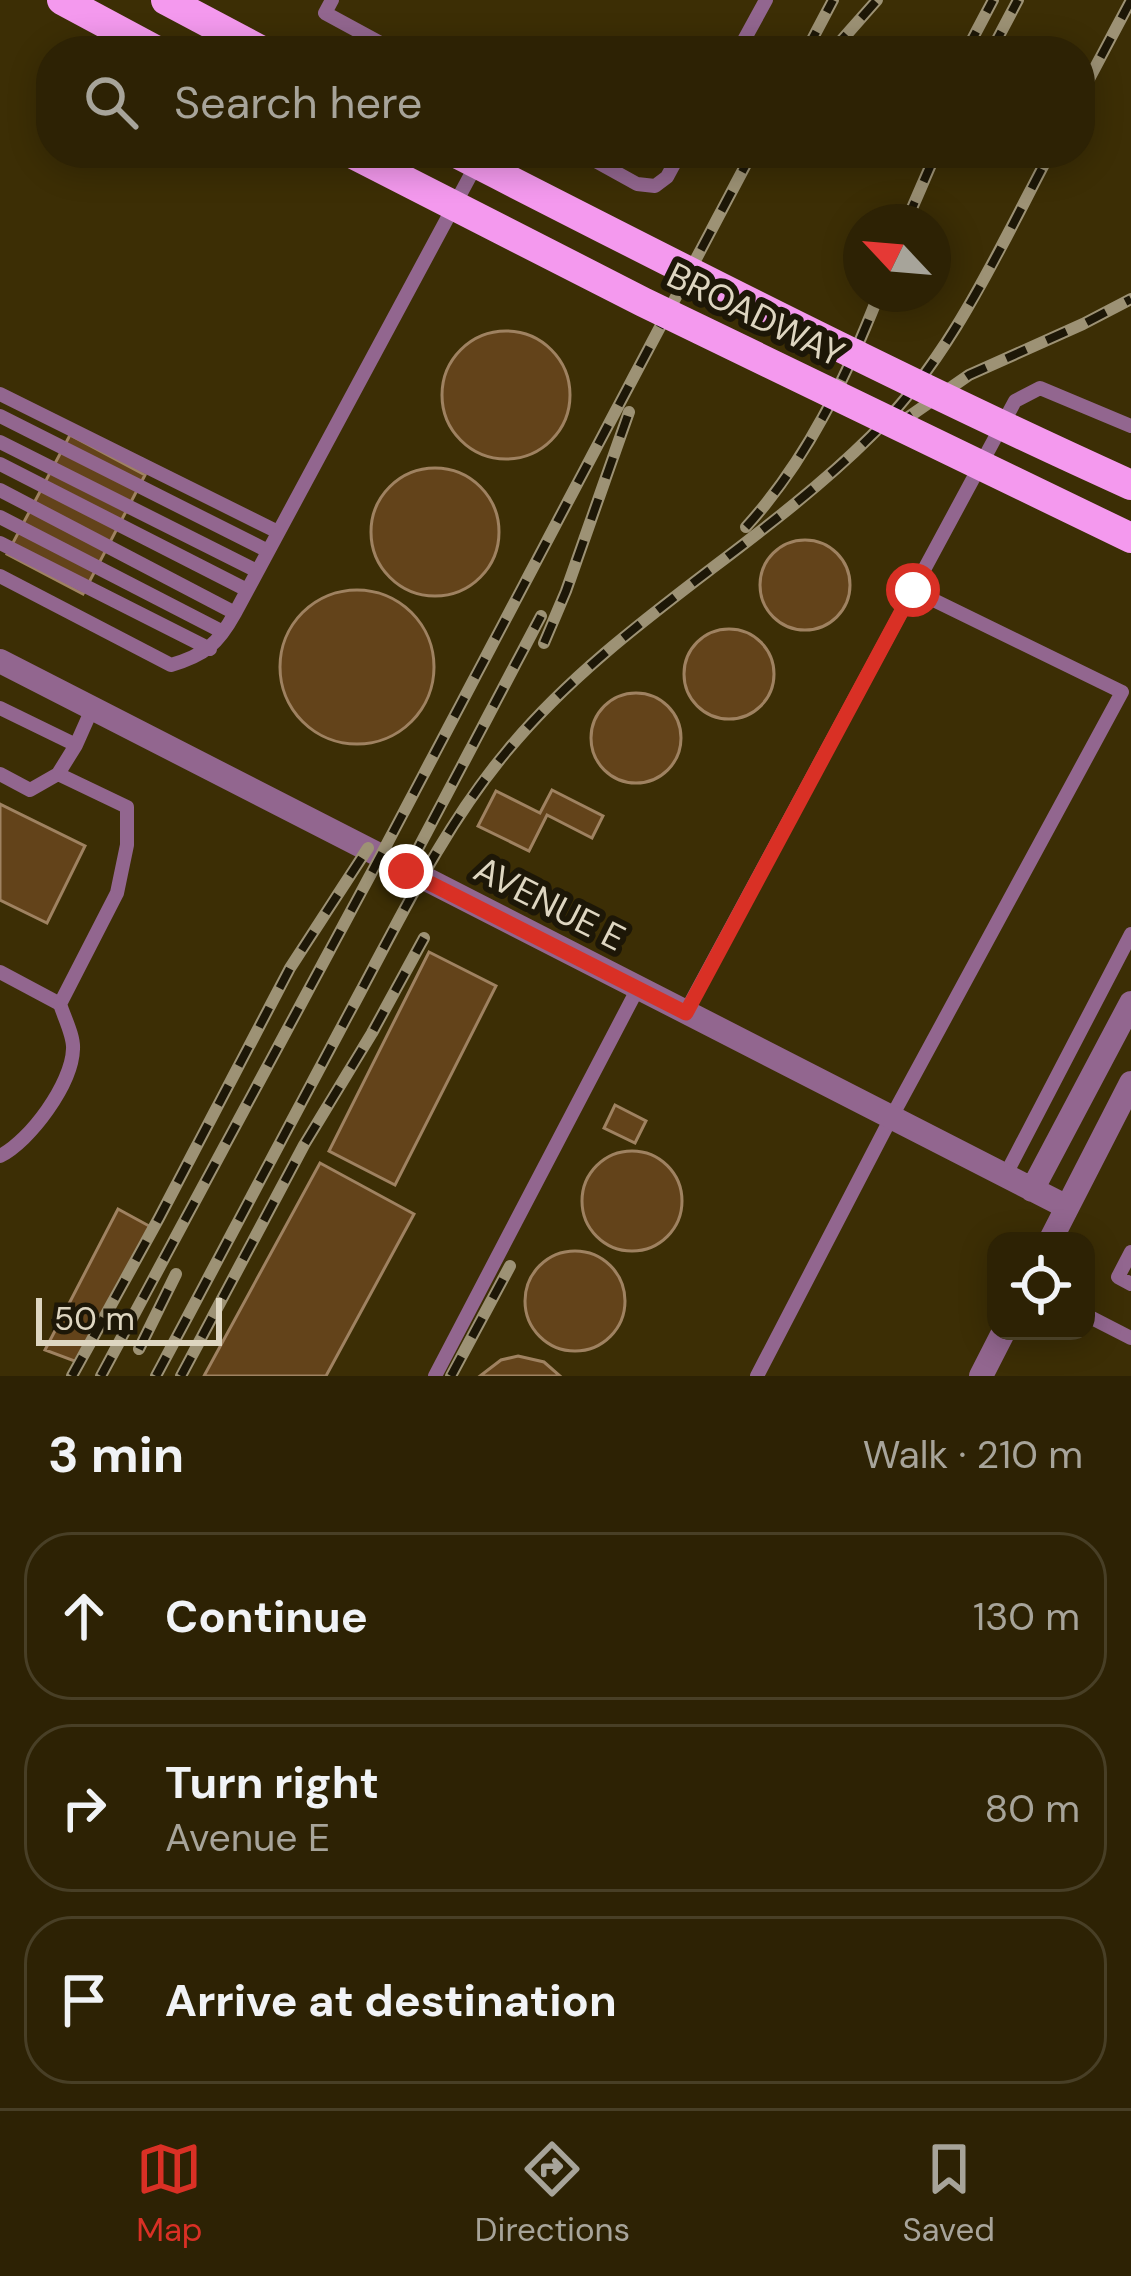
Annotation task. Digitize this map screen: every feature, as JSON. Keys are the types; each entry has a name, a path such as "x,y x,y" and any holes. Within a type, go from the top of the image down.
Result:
{"main road":[{"path":"62,0 130,36"},
{"path":"166,0 234,36"},
{"name":"BROADWAY","path":"380,168 643,302 1131,538"},
{"name":"BROADWAY","path":"485,168 668,262 1131,485"}],"street":[{"name":"AVENUE E","path":"0,661 1067,1207"},
{"path":"1033,1190 1131,1003"},
{"path":"1054,1232 1131,1083"},
{"path":"981,1376 999,1340"}],"lane":[{"path":"332,0 325,13 367,36"},
{"path":"746,36 766,0"},
{"path":"0,576 171,665 209,649 235,613 474,168"},
{"path":"608,168 637,184 655,187 672,168"},
{"path":"686,1013 1015,400 1040,388 1131,426"},
{"path":"0,394 278,532"},
{"path":"0,416 268,551"},
{"path":"0,442 257,571"},
{"path":"0,464 247,590"},
{"path":"0,490 235,613"},
{"path":"0,517 224,632"},
{"path":"0,543 209,649"},
{"path":"757,1376 1122,692 913,590"},
{"path":"0,708 76,745"},
{"path":"0,774 30,790 58,774 92,709"},
{"path":"58,774 127,807 127,845 117,893 60,1004"},
{"path":"1005,1176 1131,934"},
{"path":"0,972 60,1004 74,1048 58,1095 16,1148 0,1156"},
{"path":"435,1376 638,988"},
{"path":"1131,1252 1118,1277 1131,1284"},
{"path":"1095,1321 1131,1339"}],"building":[{"path":"506,331 531,335 552,349 566,370 570,395 566,420 552,441 531,455 506,459 481,455 460,441 446,420 442,395 446,370 460,349 481,335"},
{"path":"70,435 145,475 83,594 7,554"},
{"path":"435,468 460,472 481,486 495,507 499,532 495,557 481,578 460,592 435,596 410,592 389,578 375,557 371,532 375,507 389,486 410,472"},
{"path":"805,540 822,543 837,553 847,568 847,602 837,617 822,627 805,630 788,627 773,617 763,602 760,585 763,568 773,553 788,543"},
{"path":"357,590 387,596 412,612 428,637 434,667 428,697 412,722 387,738 357,744 327,738 302,722 286,697 280,667 286,637 302,612 327,596"},
{"path":"729,629 746,632 761,642 771,657 771,691 761,706 746,716 729,719 712,716 697,706 687,691 684,674 687,657 697,642 712,632"},
{"path":"636,693 653,696 668,706 678,721 678,755 668,770 653,780 636,783 619,780 604,770 594,755 591,738 594,721 604,706 619,696"},
{"path":"552,790 603,816 592,838 547,815 529,851 478,826 496,791 540,813"},
{"path":"0,804 85,846 47,923 0,900"},
{"path":"429,952 496,986 395,1185 329,1151"},
{"path":"615,1105 646,1121 635,1143 604,1128"},
{"path":"632,1151 660,1159 674,1173 682,1201 674,1229 660,1243 632,1251 604,1243 590,1229 582,1201 590,1173 604,1159"},
{"path":"320,1163 414,1214 326,1376 204,1376"},
{"path":"118,1209 151,1227 77,1362 45,1350"},
{"path":"575,1251 603,1259 617,1273 625,1301 617,1329 603,1343 575,1351 547,1343 533,1329 525,1301 533,1273 547,1259"},
{"path":"518,1356 544,1362 560,1376 480,1376 501,1360"}],"railway":[{"path":"814,36 833,0"},
{"path":"845,36 877,0"},
{"path":"974,36 993,0"},
{"path":"999,36 1018,0"},
{"path":"1095,68 1131,0"},
{"path":"101,1376 744,168"},
{"path":"914,204 929,168"},
{"path":"156,1376 402,913 483,781 591,665 827,477 900,405 971,302 1042,168"},
{"path":"894,427 969,375 1131,299"},
{"path":"746,527 788,474 823,417 871,312"},
{"path":"544,643 629,412"},
{"path":"411,862 541,616"},
{"path":"72,1376 290,968 368,848"},
{"path":"181,1376 304,1145 424,938"},
{"path":"451,1376 510,1266"},
{"path":"139,1349 176,1274"}],"route":[{"path":"406,871 686,1013 913,590"}]}
